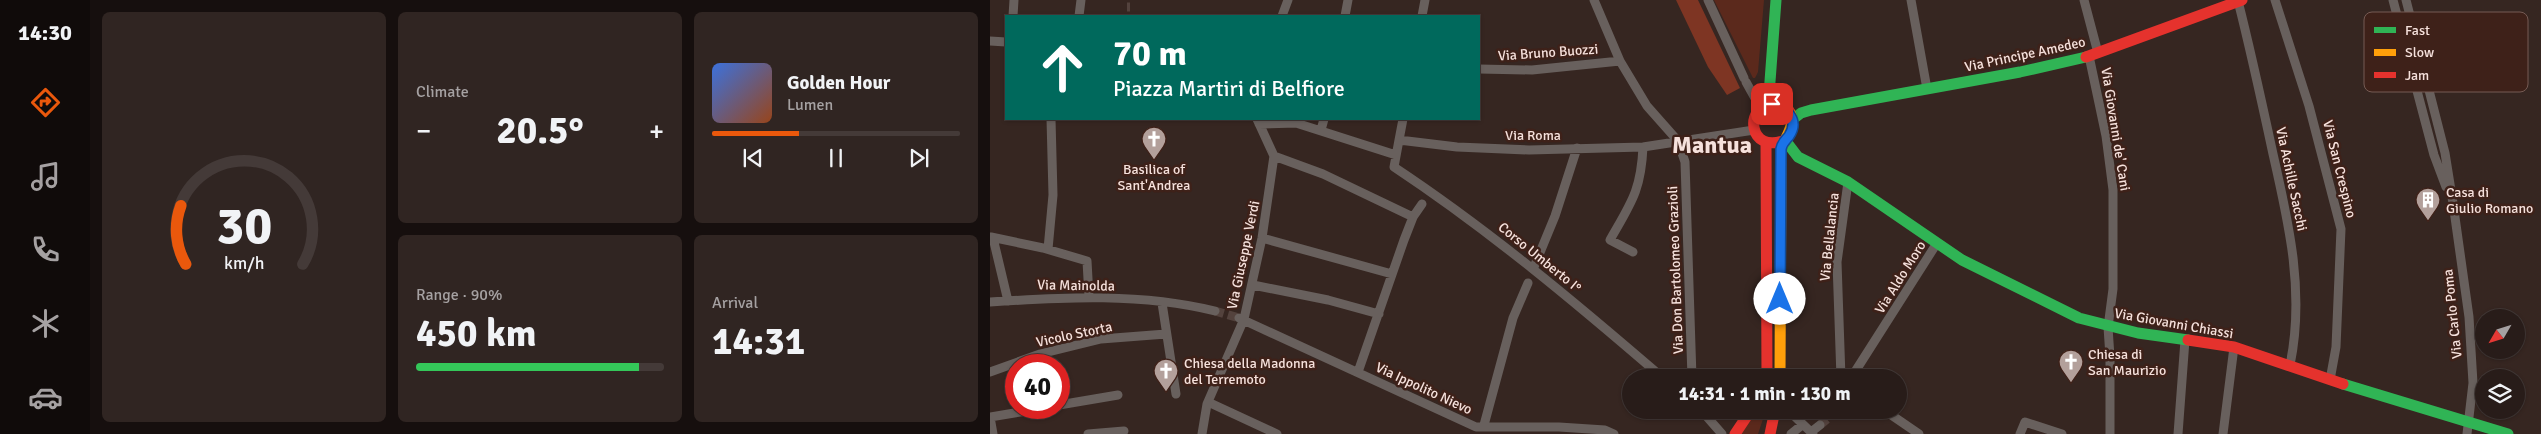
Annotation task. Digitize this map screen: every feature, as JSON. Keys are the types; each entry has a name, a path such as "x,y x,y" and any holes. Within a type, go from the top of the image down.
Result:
{"street":[{"path":"1014,0 1014,15"},
{"path":"1079,15 1081,0"},
{"path":"1282,15 1288,0"},
{"path":"1345,15 1348,0"},
{"path":"1422,15 1425,0"},
{"path":"1594,0 1620,61 1647,106 1678,141"},
{"path":"1708,0 1745,80 1764,107"},
{"path":"1776,0 1769,95 1764,107 1754,118 1754,130 1757,137 1766,143 1774,144 1784,140"},
{"path":"1911,0 1927,89"},
{"name":"Via Giovanni de' Cani","path":"2084,0 2094,54 2113,190 2113,289 2108,327 2110,434"},
{"name":"Via San Crespino","path":"2276,0 2309,106 2341,229 2336,347 2330,380"},
{"name":"Via Principe Amedeo","path":"1792,120 1807,111 2020,72 2094,54 2240,1"},
{"name":"Via Achille Sacchi","path":"2240,1 2284,203 2294,262 2296,333 2290,365"},
{"path":"990,41 1005,42"},
{"name":"Via Bruno Buozzi","path":"1480,69 1532,70 1620,61"},
{"name":"Via Carlo Poma","path":"2417,92 2434,155 2453,203"},
{"name":"Via Carlo Poma","path":"2429,92 2445,153 2469,317 2473,383 2470,422 2467,434"},
{"path":"1764,107 1782,106 1788,111 1792,120 1792,129 1784,140 1781,149 1780,369"},
{"path":"1045,248 1052,195 1051,120"},
{"path":"1404,120 1402,140 1396,155 1323,123 1258,122 1274,156 1323,174 1413,217"},
{"name":"Via Roma","path":"1402,140 1457,147 1529,150 1643,147 1754,130"},
{"name":"Via Giovanni Chiassi","path":"1784,140 1791,151 1806,162 1848,182 1962,260 2079,318 2108,327 2234,348 2290,365 2330,380 2508,434"},
{"name":"Via Don Bartolomeo Grazioli","path":"1678,141 1685,162 1692,369"},
{"path":"1766,143 1767,369"},
{"path":"1633,252 1610,240 1636,194 1642,166 1643,147"},
{"path":"1534,267 1555,216 1577,148"},
{"name":"Corso Umberto I°","path":"1396,155 1394,167 1466,216 1534,267 1653,369"},
{"name":"Via Giuseppe Verdi","path":"1202,434 1204,414 1208,402 1253,285 1274,167 1274,156"},
{"name":"Via Bellalancia","path":"1841,369 1837,262 1848,182"},
{"path":"1358,372 1413,217 1422,204"},
{"path":"1008,301 992,238 1045,248 1087,261 1089,297"},
{"path":"1262,238 1392,274"},
{"name":"Via Aldo Moro","path":"1857,369 1937,243"},
{"path":"1477,429 1517,306 1528,283"},
{"path":"1253,285 1328,300 1379,314"},
{"name":"Via Mainolda","path":"990,302 1042,297 1089,297 1162,302 1215,311"},
{"path":"1162,302 1176,394"},
{"name":"Via Ippolito Nievo","path":"1241,319 1477,429 1606,432"},
{"name":"Vicolo Storta","path":"990,372 1040,354 1101,339 1166,334"},
{"path":"2178,434 2185,340"},
{"path":"2223,434 2234,348"},
{"path":"1070,403 1118,395"},
{"path":"1208,402 1277,434"},
{"path":"993,434 990,417 1005,415"},
{"path":"1711,419 1722,434"},
{"path":"1734,434 1745,419"},
{"path":"1770,434 1773,419"},
{"path":"1796,419 1812,433 1820,425"},
{"path":"1898,419 1919,434"},
{"path":"2020,434 2025,422 2062,434"},
{"path":"1791,434 1802,425"},
{"path":"1904,434 1911,428"},
{"path":"1088,434 1124,431"},
{"path":"1606,432 1614,434"}],"shaded area":[{"path":"1676,0 1698,0 1740,88 1727,95 1708,67"},
{"path":"1714,0 1764,0 1758,72 1755,78 1753,78"},
{"path":"1751,419 1763,419 1758,434 1740,434"}],"tunnel":[{"path":"1215,311 1239,318"},
{"path":"1820,425 1827,419"}],"traffic: fast":[{"path":"1766,106 1769,95 1776,0"},
{"path":"1792,120 1801,113 1811,110 2020,72 2086,57"},
{"path":"1785,140 1798,157 1848,182 1962,260 2079,318 2138,333 2188,340"},
{"path":"2343,384 2508,434"}],"traffic: slow":[{"path":"1780,369 1781,149 1791,126 1792,121 1789,111"}],"traffic: jam":[{"path":"2086,57 2242,0"},
{"path":"1785,140 1773,143 1763,141 1757,136 1754,120 1757,113 1763,107 1779,106 1789,111"},
{"path":"1766,143 1767,369"},
{"path":"2188,340 2234,347 2343,384"},
{"path":"1735,434 1745,419"},
{"path":"1770,434 1773,419"}],"place":[{"name":"Basilica of Sant'Andrea","path":"1154,160"},
{"name":"Casa di Giulio Romano","path":"2428,221"},
{"name":"Chiesa di San Maurizio","path":"2071,383"},
{"name":"Chiesa della Madonna del Terremoto","path":"1166,392"}],"district":[{"name":"Mantua","path":"1712,145"}],"route":[{"path":"1772,104 1782,106 1788,111 1793,122 1789,136 1784,140 1781,149 1780,299"}]}
